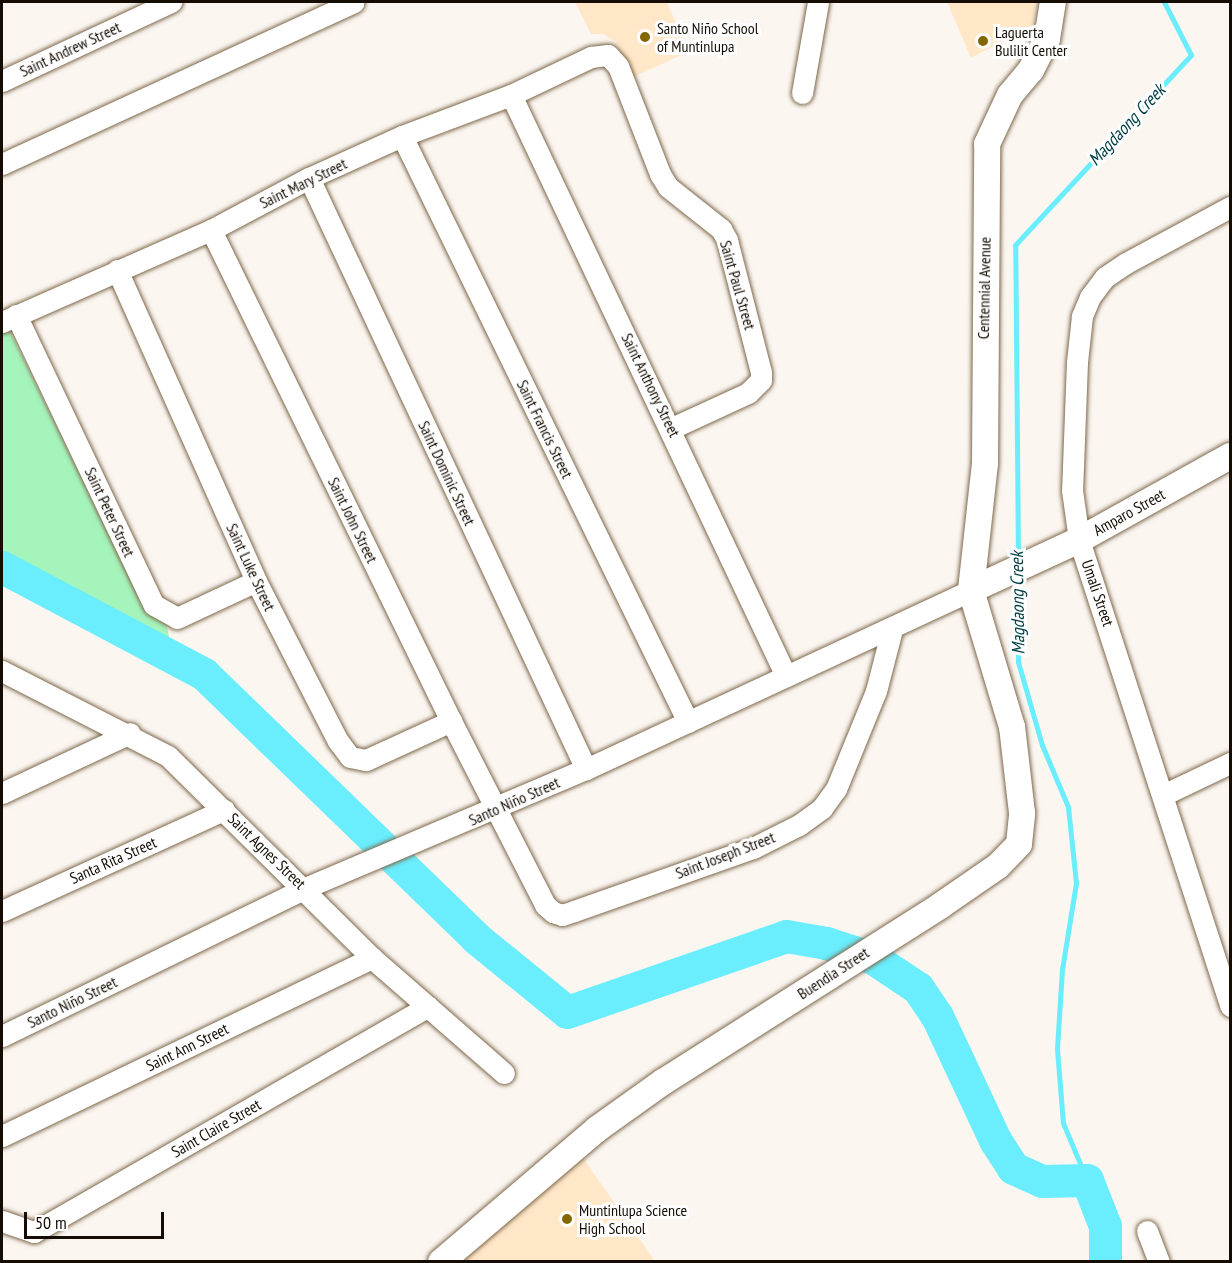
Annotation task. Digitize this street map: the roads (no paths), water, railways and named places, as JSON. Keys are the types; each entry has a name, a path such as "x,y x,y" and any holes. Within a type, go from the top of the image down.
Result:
{"street":[{"name":"Saint Andrew Street","path":"2,81 171,2"},
{"path":"2,164 354,2"},
{"path":"802,93 818,2"},
{"name":"Centennial Avenue","path":"979,586 985,464 987,144 1010,95 1030,70 1047,39 1053,2"},
{"name":"Saint Mary Street","path":"9,319 211,230 309,178 402,136 511,95 591,57 608,55"},
{"name":"Saint Paul Street","path":"608,55 618,66 664,181 712,221 727,240 761,372 761,380 748,393 672,428"},
{"name":"Saint Anthony Street","path":"511,95 672,428 786,676"},
{"name":"Saint Francis Street","path":"402,136 688,722"},
{"name":"Saint Dominic Street","path":"309,178 586,769"},
{"name":"Umali Street","path":"1230,207 1126,263 1105,277 1090,297 1083,316 1072,426 1072,490 1079,540 1230,1006"},
{"name":"Saint John Street","path":"211,230 451,721 497,809"},
{"name":"Saint Luke Street","path":"117,270 256,581 338,741 350,757 366,760 451,721"},
{"name":"Saint Peter Street","path":"9,319 154,605 177,618 256,581"},
{"name":"Amparo Street","path":"1026,565 1079,540 1230,456"},
{"name":"Santo Niño Street","path":"2,1036 306,888 497,809 892,629 1026,565"},
{"name":"Buendia Street","path":"441,1262 597,1129 998,866 1019,844 1022,813 1012,726 979,586"},
{"name":"Saint Joseph Street","path":"497,809 545,905 562,915 753,848 799,825 822,808 836,789 876,691 892,629"},
{"name":"Saint Agnes Street","path":"2,671 130,733 168,756 306,888 372,958 504,1073"},
{"path":"2,793 130,733"},
{"path":"1163,795 1230,763"},
{"name":"Santa Rita Street","path":"2,910 224,810"},
{"name":"Saint Ann Street","path":"2,1136 372,958"},
{"name":"Saint Claire Street","path":"2,1221 34,1232 428,1006"},
{"path":"1147,1231 1159,1262"}],"waterway":[{"name":"Magdaong Creek","path":"1018,559 1015,245 1191,55 1164,2"},
{"path":"2,567 204,674 476,938 567,1012 786,936 826,943 873,958 918,988 937,1016 995,1140 1013,1168 1042,1181 1087,1180 1105,1226 1105,1262"},
{"name":"Magdaong Creek","path":"1018,578 1018,662 1042,745 1068,807 1076,883 1062,969 1057,1049 1063,1123 1087,1180"}],"place":[{"name":"Santo Niño School of Muntinlupa","path":"645,37"},
{"name":"Laguerta Bulilit Center","path":"983,41"},
{"name":"Muntinlupa Science High School","path":"567,1219"}]}
